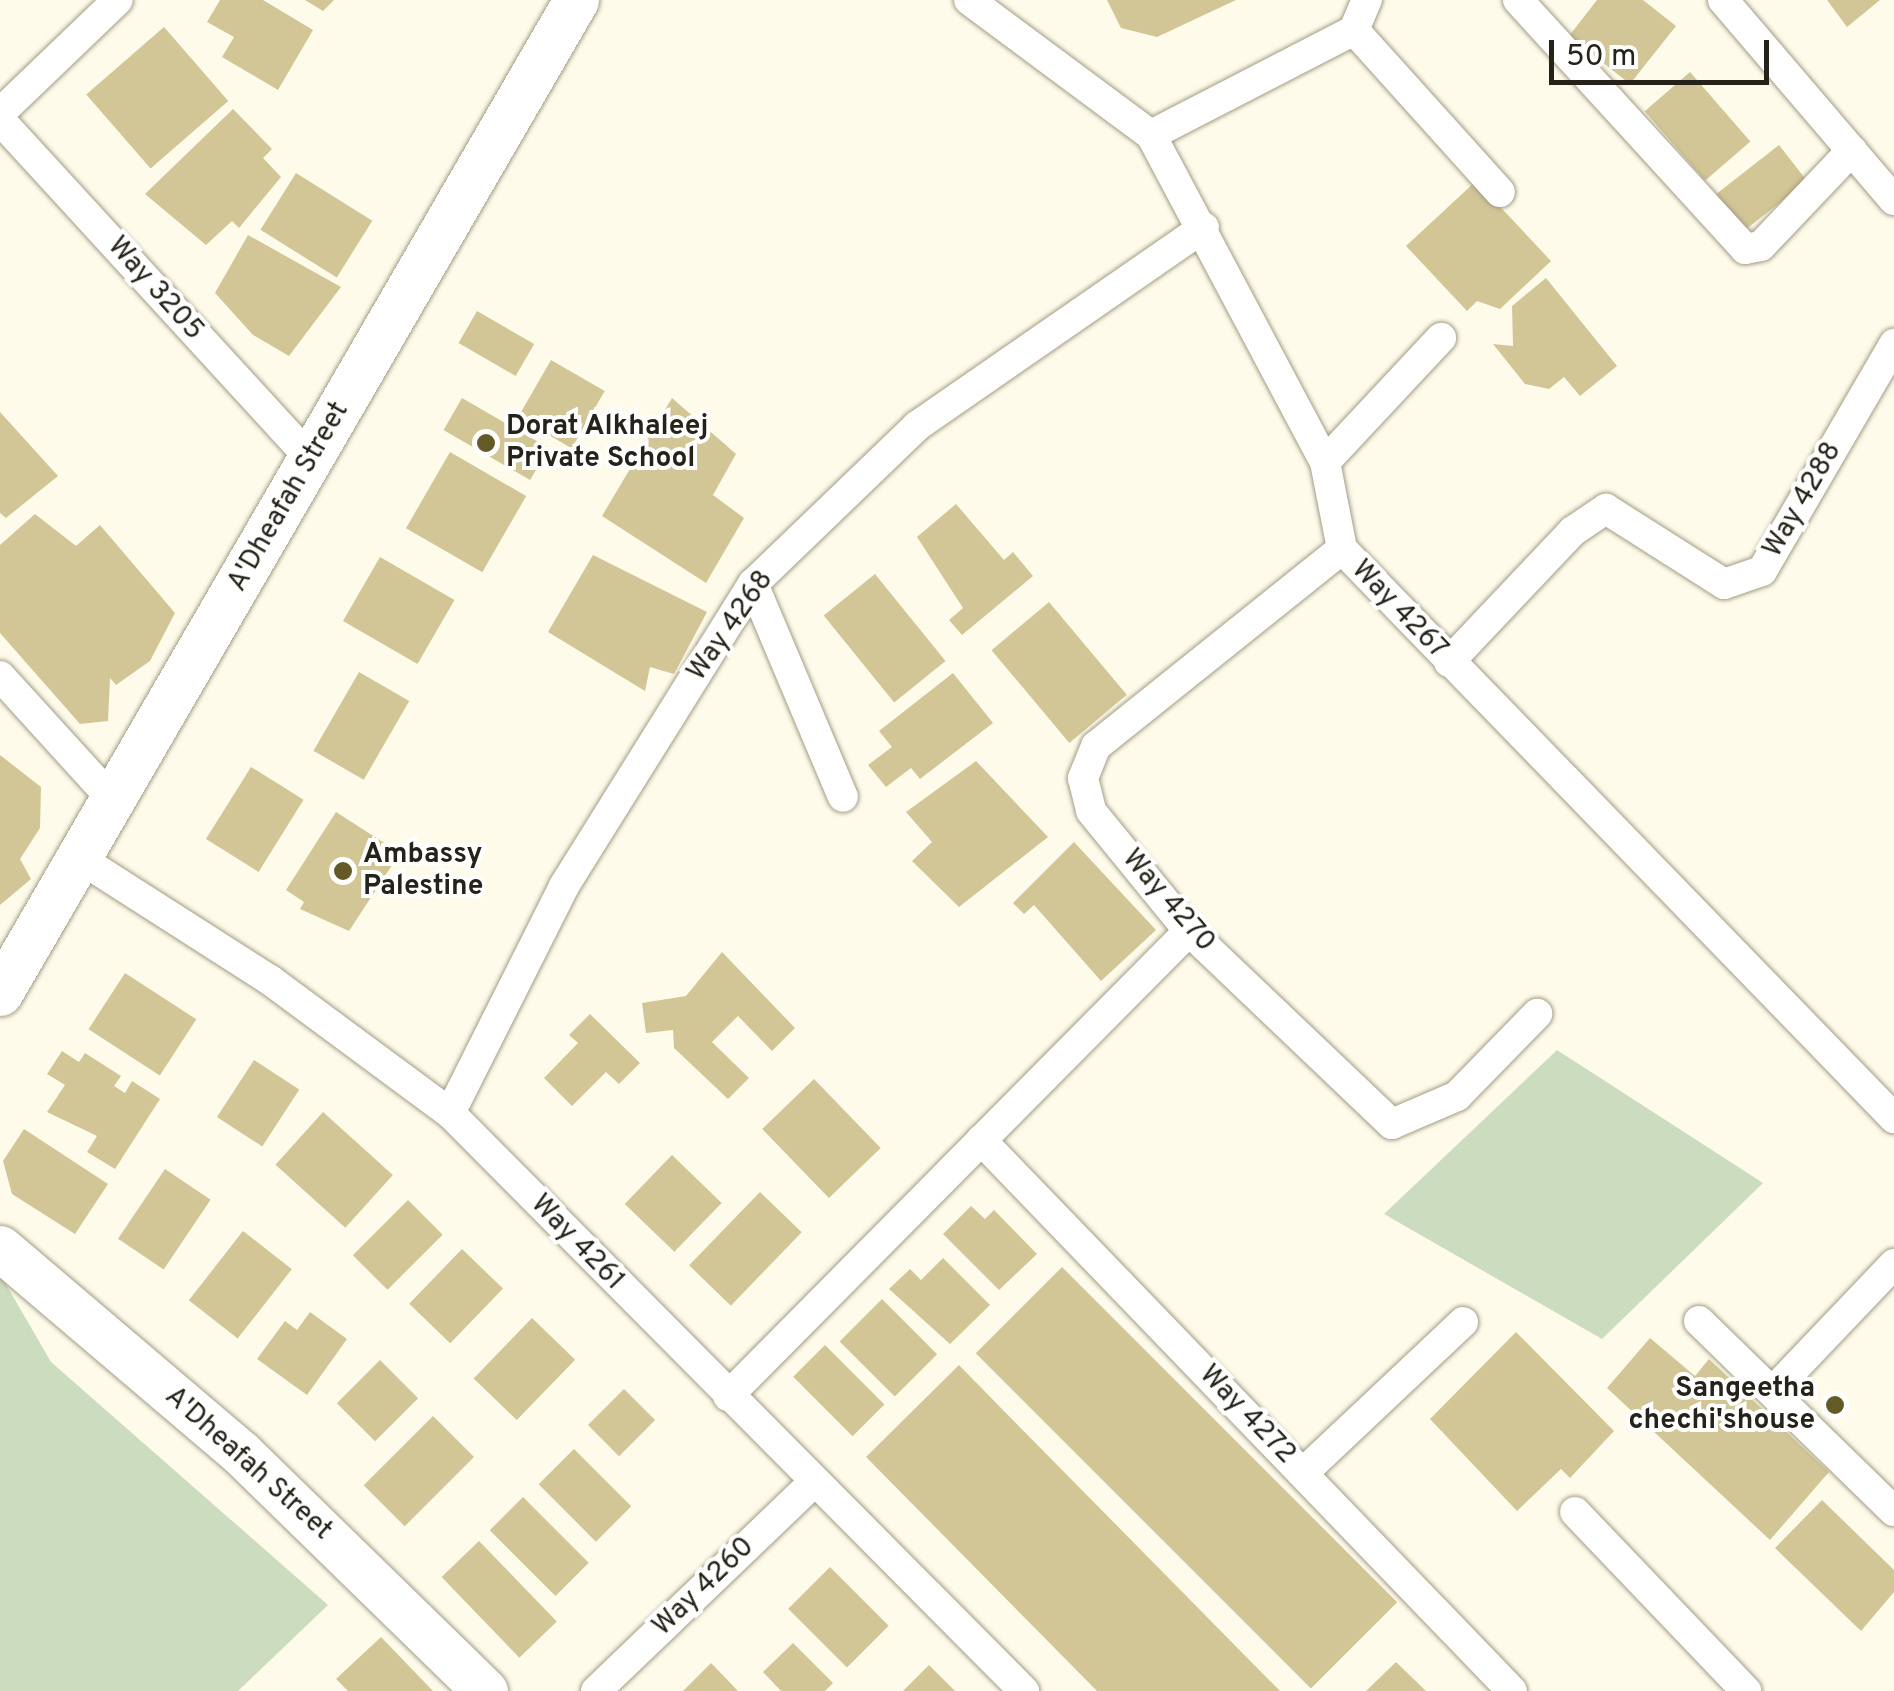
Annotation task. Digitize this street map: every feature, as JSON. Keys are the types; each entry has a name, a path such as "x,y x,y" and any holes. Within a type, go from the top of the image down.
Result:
{"street":[{"path":"0,116 118,0"},
{"name":"A'Dheafah Street","path":"0,993 576,0"},
{"name":"Way 4267","path":"970,0 1152,135 1325,462 1342,550 1894,1118"},
{"path":"1152,135 1354,30 1367,0"},
{"path":"1518,0 1745,248 1761,246 1852,150"},
{"path":"1723,0 1894,200"},
{"path":"1354,30 1500,192"},
{"name":"Way 3205","path":"0,116 310,459"},
{"name":"Way 4268","path":"450,1113 564,886 753,584 917,426 1204,227"},
{"path":"1325,462 1442,338"},
{"name":"Way 4288","path":"1449,662 1573,531 1606,509 1724,584 1762,571 1894,344"},
{"name":"Way 4270","path":"1342,550 1096,746 1084,778 1090,811 1189,930 1392,1124 1457,1096 1537,1014"},
{"path":"753,584 843,798"},
{"path":"0,676 114,800"},
{"name":"Way 4261","path":"79,858 270,980 450,1113 813,1483 1024,1691"},
{"path":"728,1396 1189,930"},
{"name":"Way 4272","path":"982,1140 1512,1691"},
{"name":"A'Dheafah Street","path":"0,1248 241,1453 486,1691"},
{"path":"1774,1390 1894,1264"},
{"path":"1699,1320 1894,1511"},
{"path":"1303,1473 1462,1322"},
{"name":"Way 4260","path":"596,1691 813,1483"},
{"path":"1574,1512 1746,1691"}],"green space":[{"path":"1557,1050 1763,1183 1602,1339 1384,1214"},
{"path":"0,1274 51,1362 328,1605 238,1691 0,1691"}],"building":[{"path":"220,0 263,0 313,30 278,90 222,57 234,37 207,22"},
{"path":"305,0 334,0 323,11"},
{"path":"1107,0 1236,0 1157,37 1121,28"},
{"path":"1597,0 1643,0 1676,26 1630,84 1569,36"},
{"path":"1827,0 1880,0 1847,27"},
{"path":"164,27 228,101 151,169 86,95"},
{"path":"1690,72 1750,141 1705,181 1645,111"},
{"path":"233,109 272,149 263,158 281,177 239,228 232,221 206,245 145,194"},
{"path":"1779,145 1807,181 1743,232 1714,195"},
{"path":"296,173 372,221 337,278 260,230"},
{"path":"1476,181 1551,261 1500,309 1477,301 1467,311 1406,246"},
{"path":"248,235 341,287 289,356 253,335 215,293"},
{"path":"1546,278 1617,366 1580,396 1564,377 1549,389 1525,384 1493,344 1513,346 1512,306"},
{"path":"477,311 534,344 516,376 458,343"},
{"path":"551,360 605,391 572,448 518,417"},
{"path":"462,398 549,448 530,480 444,430"},
{"path":"672,398 736,454 713,495 744,518 706,583 602,516"},
{"path":"0,412 58,476 6,518 0,513"},
{"path":"450,452 526,496 482,572 406,528"},
{"path":"956,504 1004,560 1013,552 1033,576 962,635 949,620 963,608 917,537"},
{"path":"35,514 76,546 100,525 175,613 150,661 116,685 110,678 108,721 80,724 0,633 0,545"},
{"path":"593,555 707,612 674,674 650,667 645,691 548,632"},
{"path":"380,557 454,600 417,664 343,621"},
{"path":"875,574 945,661 894,703 824,616"},
{"path":"1049,602 1127,695 1069,743 992,650"},
{"path":"359,672 409,701 364,780 314,751"},
{"path":"953,673 993,723 920,779 911,768 886,787 868,765 892,747 879,731"},
{"path":"0,755 41,787 40,828 20,859 31,879 0,905"},
{"path":"976,761 1048,837 959,907 912,861 932,842 906,812"},
{"path":"251,767 304,800 259,872 206,839"},
{"name":"Ambassy Palestine","path":"336,812 400,853 349,931 300,909 304,902 286,890"},
{"path":"1074,842 1156,930 1101,981 1034,905 1024,914 1013,903"},
{"path":"722,952 795,1028 772,1051 738,1016 712,1042 749,1078 728,1099 674,1048 673,1030 646,1033 642,1003 686,996"},
{"path":"125,973 196,1019 160,1075 89,1029"},
{"path":"590,1014 640,1063 619,1084 606,1072 572,1106 544,1078 578,1043 569,1035"},
{"path":"62,1051 79,1062 85,1053 121,1076 114,1086 125,1093 132,1081 160,1099 115,1169 87,1152 97,1136 47,1112 65,1085 47,1074"},
{"path":"254,1060 299,1089 262,1146 217,1117"},
{"path":"814,1079 881,1148 829,1198 762,1129"},
{"path":"323,1112 393,1175 345,1228 275,1165"},
{"path":"24,1129 108,1184 75,1234 12,1194 3,1161"},
{"path":"672,1155 722,1203 674,1252 625,1204"},
{"path":"165,1169 211,1200 164,1269 118,1239"},
{"path":"760,1192 802,1232 731,1306 689,1265"},
{"path":"408,1200 443,1235 387,1290 353,1255"},
{"path":"971,1206 985,1219 994,1210 1037,1254 999,1290 943,1234"},
{"path":"243,1231 292,1269 238,1339 189,1300"},
{"path":"462,1249 503,1289 450,1343 409,1304"},
{"path":"943,1258 990,1305 950,1344 889,1289 910,1269 921,1280"},
{"path":"1062,1267 1397,1602 1311,1688 976,1353"},
{"path":"882,1299 937,1354 895,1397 840,1341"},
{"path":"310,1312 347,1339 307,1395 257,1359 285,1321 297,1330"},
{"path":"532,1318 575,1360 517,1420 474,1378"},
{"path":"1516,1332 1614,1431 1570,1478 1561,1469 1517,1511 1430,1419"},
{"path":"1650,1338 1695,1376 1709,1359 1829,1472 1770,1540 1607,1388"},
{"path":"825,1345 884,1404 853,1436 793,1377"},
{"path":"380,1360 418,1398 375,1441 337,1403"},
{"path":"959,1365 1280,1691 1097,1691 866,1457"},
{"path":"624,1389 655,1420 619,1456 588,1425"},
{"path":"433,1416 474,1457 405,1526 364,1485"},
{"path":"574,1449 631,1506 596,1542 539,1484"},
{"path":"523,1497 589,1563 556,1596 490,1530"},
{"path":"1822,1500 1894,1570 1894,1592 1861,1631 1775,1548"},
{"path":"479,1541 557,1622 519,1658 442,1577"},
{"path":"830,1567 889,1626 847,1667 788,1609"},
{"path":"381,1637 433,1691 348,1691 336,1679"},
{"path":"793,1643 833,1683 825,1691 781,1691 763,1672"},
{"path":"1396,1662 1426,1691 1366,1691"},
{"path":"711,1663 738,1691 683,1691"},
{"path":"929,1665 955,1691 903,1691"}],"place":[{"name":"Dorat Alkhaleej Private School","path":"486,443"},
{"name":"Ambassy Palestine","path":"343,871"},
{"name":"Sangeetha chechi'shouse","path":"1835,1405"}]}
